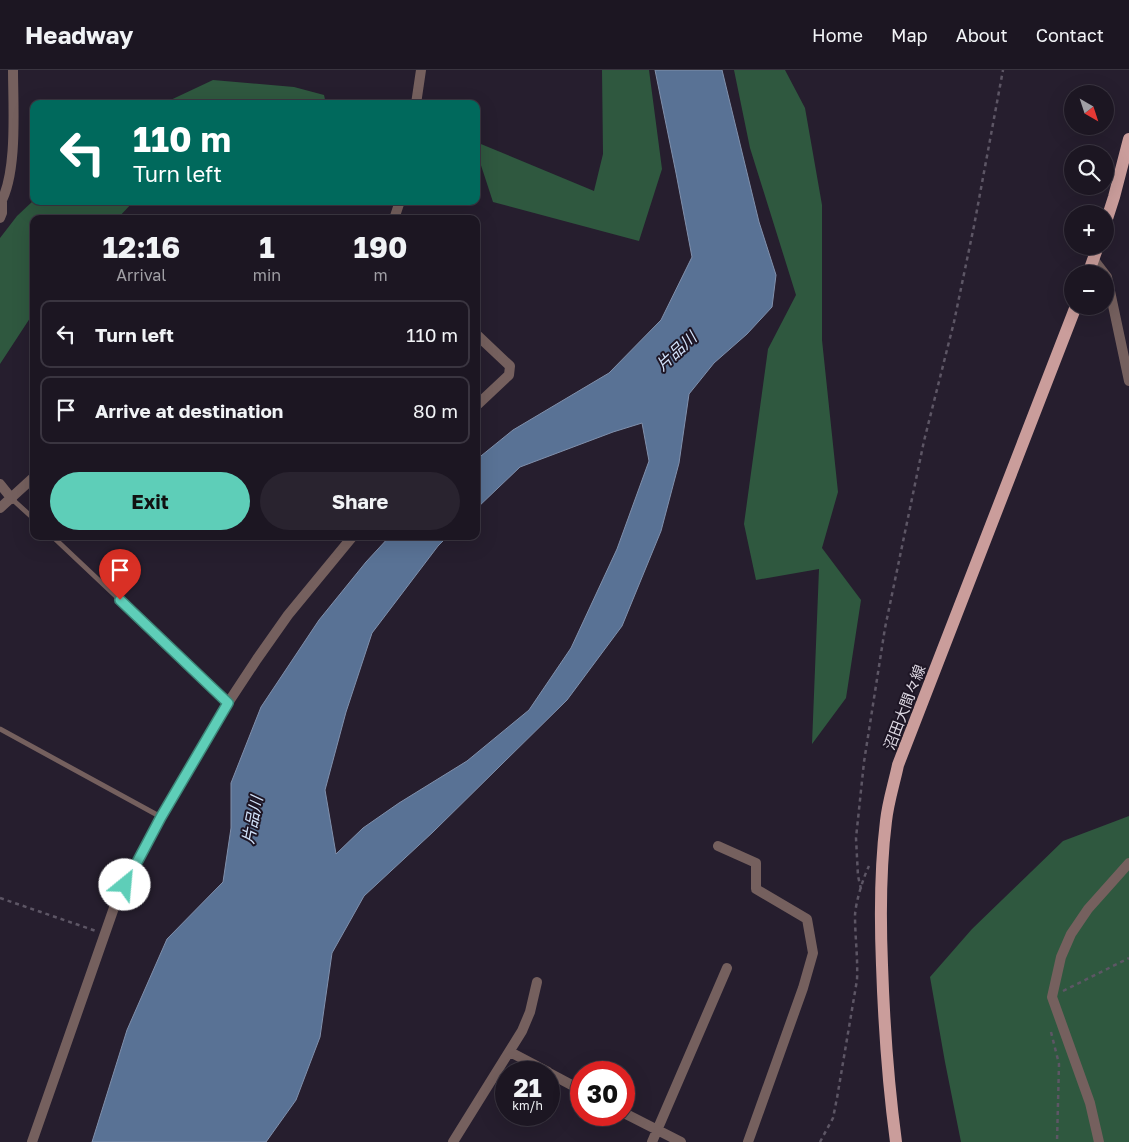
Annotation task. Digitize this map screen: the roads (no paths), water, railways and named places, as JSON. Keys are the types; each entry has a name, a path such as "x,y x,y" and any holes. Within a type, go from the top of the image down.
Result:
{"main road":[{"path":"1111,205 1129,139"},
{"path":"1092,265 1095,255"},
{"name":"沼田大間々線","path":"896,1142 884,1023 880,915 886,818 898,765 1073,315"}],"street":[{"path":"0,218 2,214 1,203 7,186 12,156 13,70"},
{"path":"417,100 421,70"},
{"path":"1094,260 1107,276 1129,381"},
{"path":"480,338 510,366 509,375 480,402"},
{"path":"0,508 30,481"},
{"path":"0,484 12,499"},
{"path":"32,1142 116,902 161,817 228,703 288,615 350,540"},
{"path":"718,846 756,863 756,889 807,919 813,953 803,988 748,1142"},
{"path":"1099,1142 1090,1103 1052,997 1061,957 1071,934 1088,909 1129,863"},
{"path":"652,1142 727,968"},
{"path":"453,1142 522,1031 530,1012 537,982"},
{"path":"510,1052 526,1061"},
{"path":"635,1119 681,1142"}],"lane":[{"path":"12,499 30,515"},
{"path":"56,540 228,703"},
{"path":"0,728 161,817"}],"water":[{"name":"片品川","path":"655,70 722,70 759,222 776,275 772,307 747,334 714,363 689,394 679,463 661,531 622,626 567,700 433,832 364,896 332,953 320,1037 296,1100 266,1142 92,1142 127,1030 167,939 223,882 231,828 231,783 261,707 319,620 386,540 444,540 372,633 346,712 325,790 336,854 363,828 399,803 467,761 529,710 571,648 617,549 649,461 642,423 520,467 480,505 480,457 513,430 609,373 661,320 692,257"}]}
